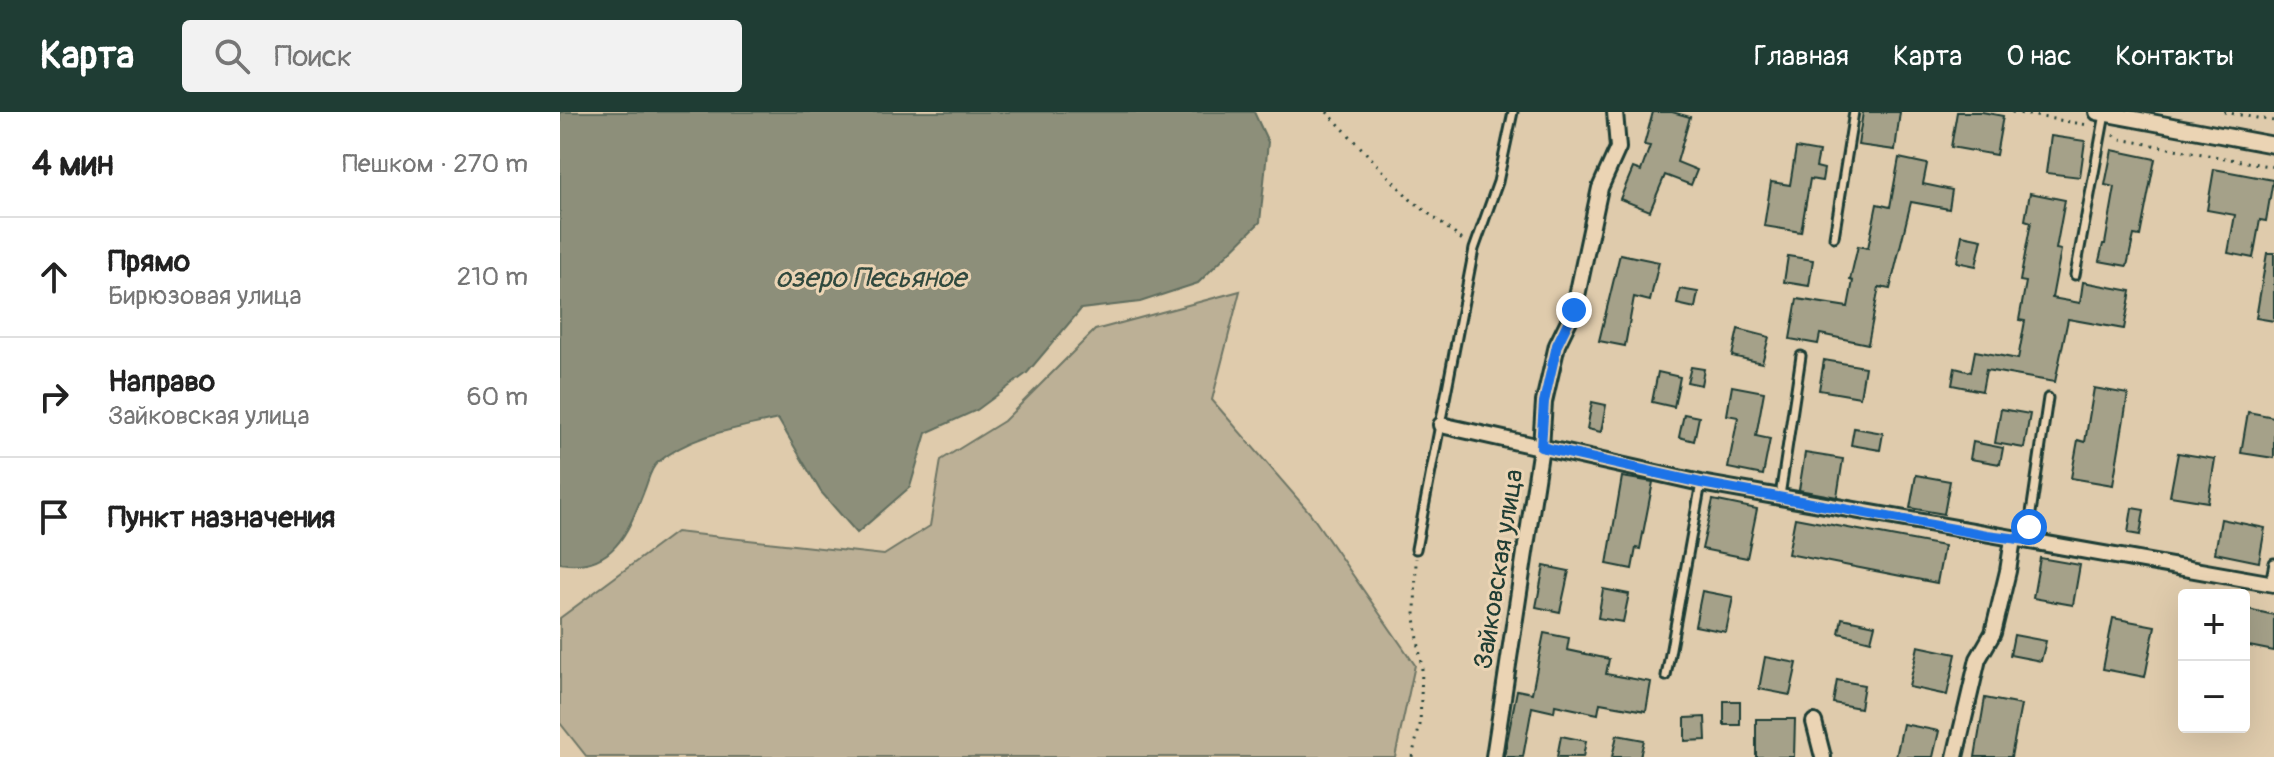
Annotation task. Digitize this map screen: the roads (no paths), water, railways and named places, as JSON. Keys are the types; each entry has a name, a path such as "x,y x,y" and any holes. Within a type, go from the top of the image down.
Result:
{"street":[{"name":"Зайковская улица","path":"1494,757 1541,447 1544,402 1557,345 1574,310 1600,188 1618,148 1615,112"},
{"path":"2108,116 2274,145"},
{"path":"1441,425 1701,483 2272,584"},
{"path":"1955,757 1978,659 1993,633 2008,571 2020,540"},
{"path":"1814,722 1823,757"}],"lane":[{"path":"1416,549 1474,249 1498,182 1513,112"},
{"path":"1834,237 1854,112"},
{"path":"2075,275 2108,116"},
{"path":"1780,498 1801,356"},
{"path":"2020,540 2048,398"},
{"path":"1666,676 1701,483"},
{"path":"2272,584 2274,563"}],"water":[{"name":"озеро Песьяное","path":"560,112 1254,112 1268,142 1260,222 1198,283 1140,302 1081,309 1027,373 977,410 926,433 910,487 857,533 821,492 778,419 714,434 670,453 653,469 632,521 616,546 606,555 578,564 560,563"}]}
